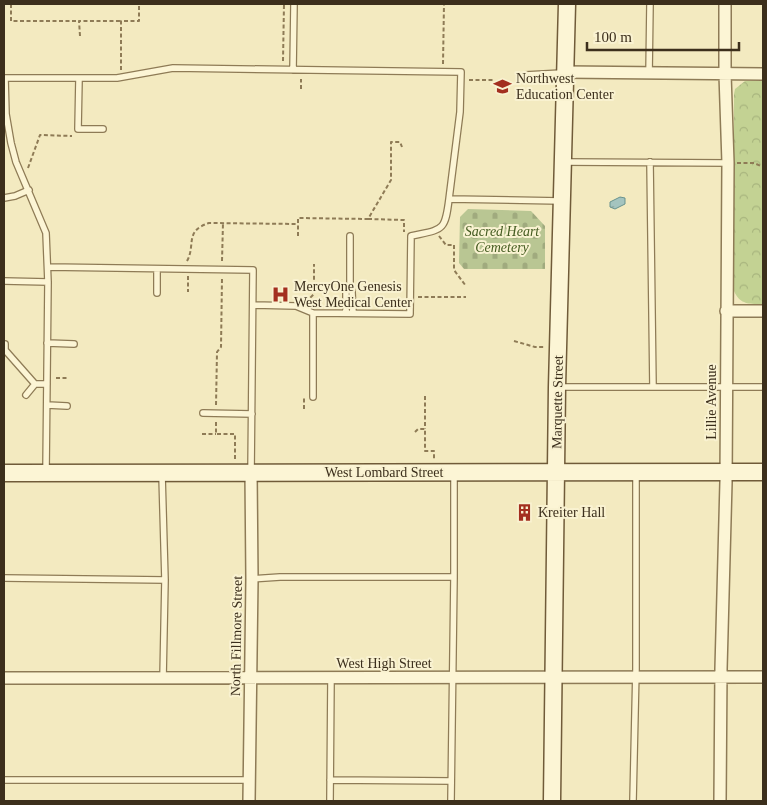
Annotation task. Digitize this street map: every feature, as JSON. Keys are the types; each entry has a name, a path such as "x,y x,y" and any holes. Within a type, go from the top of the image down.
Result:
{"street":[{"name":"Marquette Street","path":"552,801 555,472 567,4"},
{"name":"Lillie Avenue","path":"720,801 726,472 728,163 724,74 725,4"},
{"path":"565,72 763,74"},
{"path":"726,311 763,311"},
{"name":"North Fillmore Street","path":"249,801 252,579 251,472"},
{"name":"West Lombard Street","path":"4,473 763,472"},
{"name":"West High Street","path":"4,678 763,677"}],"lane":[{"path":"293,70 294,4"},
{"path":"649,74 650,4"},
{"path":"46,473 48,267 46,233 16,162 7,127 4,78 121,78 173,68 461,72 460,112 446,219 444,226 411,236 410,314 313,313 296,306 253,305"},
{"path":"525,75 551,75 565,72"},
{"path":"78,79 78,129 103,129"},
{"path":"563,162 728,163"},
{"path":"650,162 653,387"},
{"path":"4,198 29,190"},
{"path":"449,199 562,201"},
{"path":"350,236 352,313"},
{"path":"48,267 253,270 251,472"},
{"path":"157,269 157,293"},
{"path":"4,281 48,282"},
{"path":"346,313 346,292 350,286"},
{"path":"313,313 313,397"},
{"path":"47,343 74,344"},
{"path":"5,344 5,350 35,384 47,384"},
{"path":"26,395 35,384"},
{"path":"557,387 763,388"},
{"path":"47,405 67,406"},
{"path":"203,413 252,414"},
{"path":"162,472 165,580 163,678"},
{"path":"451,801 454,472"},
{"path":"633,801 636,677 636,473"},
{"path":"252,579 280,577 454,577"},
{"path":"4,578 165,580"},
{"path":"330,801 331,678"},
{"path":"4,780 249,780"},
{"path":"330,780 451,781"}],"path":[{"path":"11,4 11,21 79,22 139,21 139,4"},
{"path":"283,70 284,4"},
{"path":"443,72 444,4"},
{"path":"121,21 121,78"},
{"path":"79,22 80,36"},
{"path":"461,80 494,80"},
{"path":"24,178 40,135 78,136 78,129"},
{"path":"298,236 298,218 368,220 391,180 391,142 400,142 402,147"},
{"path":"728,163 754,163 763,167"},
{"path":"26,164 28,169"},
{"path":"188,292 187,260 190,257 192,237 201,226 209,223 298,224"},
{"path":"216,434 217,352 220,347 223,223"},
{"path":"404,229 410,229"},
{"path":"434,230 446,245 454,245 454,270 466,286"},
{"path":"514,342 535,347 548,347"},
{"path":"55,378 68,378"},
{"path":"425,396 425,451 434,451 434,462"},
{"path":"415,432 418,429 425,429"},
{"path":"202,434 235,434 235,463"}],"green space":[{"path":"745,81 763,81 763,304 750,304 742,301 736,296 734,291 734,94 735,89"},
{"name":"Sacred Heart Cemetery","path":"468,209 531,211 545,226 545,269 464,269 459,263 460,217"}],"water":[{"path":"620,197 625,198 625,204 615,209 610,207 610,202"}],"place":[{"name":"Northwest Education Center","path":"502,86"},
{"name":"MercyOne Genesis West Medical Center","path":"280,294"},
{"name":"Kreiter Hall","path":"524,512"}]}
